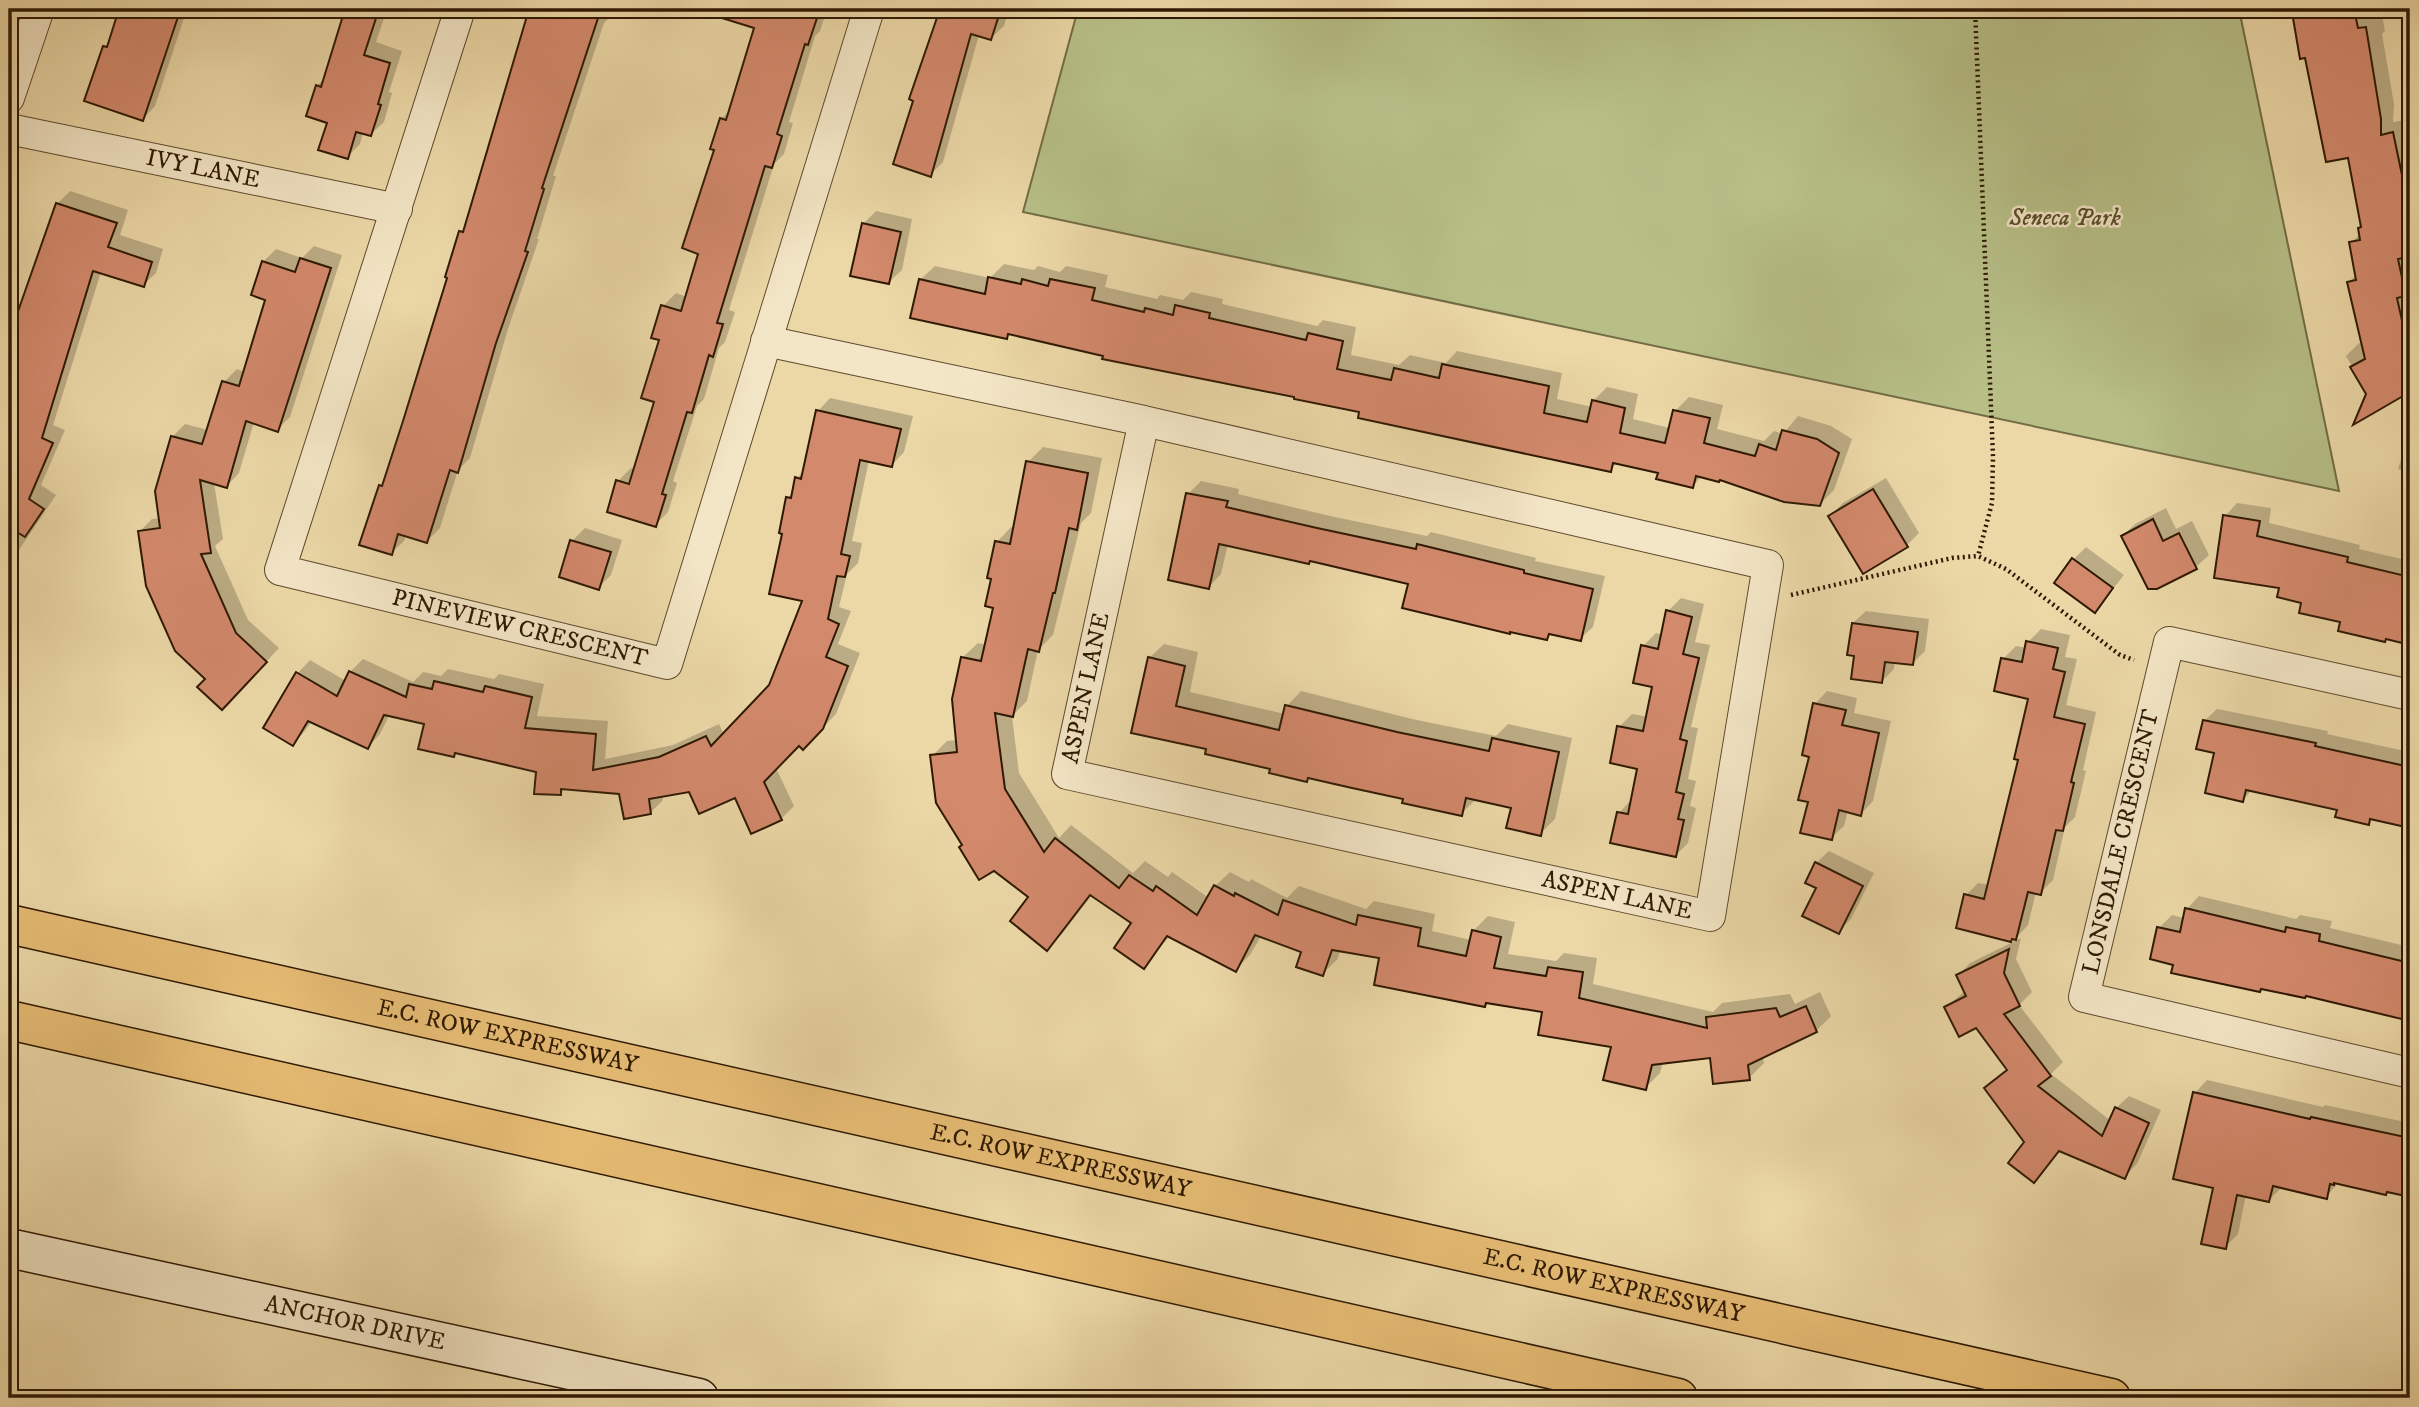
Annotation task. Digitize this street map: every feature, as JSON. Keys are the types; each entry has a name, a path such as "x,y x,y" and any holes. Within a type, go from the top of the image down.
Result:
{"highway":[{"name":"E.C. ROW EXPRESSWAY","path":"9,924 2112,1398"},
{"path":"9,1020 1678,1398"}],"street":[{"path":"9,98 38,9"},
{"name":"PINEVIEW CRESCENT","path":"460,9 281,570 667,664 869,9"},
{"name":"IVY LANE","path":"9,129 397,209"},
{"name":"ASPEN LANE","path":"766,341 1144,421 1768,565 1710,915 1067,774 1144,421"},
{"name":"LONSDALE CRESCENT","path":"2410,695 2169,642 2084,997 2410,1073"},
{"name":"ANCHOR DRIVE","path":"9,1248 699,1398"}],"path":[{"path":"1975,9 1993,457 1992,503 1978,556"},
{"path":"1807,593 1952,558 1978,556 2006,569 2120,655"}],"green space":[{"name":"Seneca Park","path":"1078,9 2239,9 2339,491 1023,212"}],"building":[{"path":"119,9 162,9 179,14 143,121 84,101 103,46 107,47"},
{"path":"345,9 379,9 364,55 390,63 371,136 356,132 348,159 318,150 327,123 306,116 316,85 321,87"},
{"path":"529,9 601,9 542,188 544,189 525,251 528,252 496,343 458,473 450,470 427,543 398,534 392,555 359,545 403,421 459,231 463,232"},
{"path":"709,9 805,9 819,12 808,45 805,44 777,134 782,136 772,168 765,166 717,323 723,324 713,357 709,355 692,413 687,412 662,494 666,495 656,527 607,512 616,480 629,484 654,402 641,398 659,340 651,338 661,305 681,311 698,254 682,248 714,150 710,149 720,118 726,120 754,28 709,14"},
{"path":"940,9 1001,9 991,40 971,34 931,177 893,164 913,101 909,99"},
{"path":"2354,9 2358,28 2366,27 2381,119 2381,135 2393,132 2402,175 2410,173 2410,257 2398,259 2406,296 2397,298 2405,334 2410,335 2410,392 2353,425 2366,394 2350,367 2365,359 2347,282 2356,280 2349,242 2360,240 2358,228 2361,227 2348,158 2326,162 2305,58 2300,59 2293,18"},
{"path":"56,203 117,223 108,247 152,262 144,287 93,271 42,438 53,443 29,499 44,509 25,537 15,531 9,546 9,337"},
{"path":"862,223 901,232 889,284 850,276"},
{"path":"300,258 331,268 278,432 246,421 227,488 200,480 211,553 201,554 236,633 267,662 222,710 197,687 205,679 175,651 146,586 138,531 160,528 155,491 171,436 202,444 222,381 239,386 265,300 251,295 262,261 295,272"},
{"path":"988,277 1021,284 1022,279 1048,286 1050,279 1095,288 1092,300 1144,312 1145,308 1173,315 1175,305 1210,313 1209,318 1306,340 1308,333 1343,341 1337,369 1391,380 1394,368 1439,378 1442,364 1549,386 1544,413 1587,422 1592,400 1625,408 1620,433 1665,443 1673,410 1710,418 1704,443 1755,456 1759,444 1776,450 1782,430 1817,439 1839,453 1820,506 1784,502 1720,480 1719,482 1696,476 1693,488 1656,479 1658,473 1613,463 1611,472 1358,418 1359,412 1102,359 1103,356 1008,334 1007,339 910,318 919,279 985,294"},
{"path":"816,410 901,429 892,467 860,460 841,554 850,556 845,577 837,576 828,619 839,624 826,657 848,666 823,729 803,750 799,746 764,782 782,820 751,834 735,798 699,814 689,792 649,799 651,814 624,819 619,794 561,789 561,795 534,794 536,772 455,753 454,757 418,749 424,724 384,715 368,749 308,721 293,746 263,728 296,672 337,696 349,671 406,697 409,684 432,689 434,681 483,692 485,686 532,697 525,728 596,734 593,770 659,757 706,736 711,746 769,685 802,601 769,594 782,534 779,533 786,497 791,498 795,477 801,479"},
{"path":"1026,461 1088,473 1077,530 1069,528 1039,652 1028,649 1013,717 995,713 1005,789 1044,852 1055,838 1119,888 1129,875 1153,891 1156,886 1197,915 1214,885 1278,915 1283,900 1356,925 1358,915 1421,928 1418,946 1466,956 1472,930 1501,937 1494,968 1546,976 1548,967 1583,972 1579,998 1707,1028 1706,1017 1776,1008 1780,1017 1806,1006 1817,1032 1748,1065 1750,1080 1713,1084 1710,1058 1652,1065 1646,1090 1603,1080 1611,1047 1538,1035 1542,1012 1486,1003 1485,1007 1374,985 1379,958 1332,950 1323,976 1296,967 1301,952 1255,935 1236,972 1167,936 1144,969 1114,948 1131,923 1090,895 1047,951 1010,921 1028,897 994,871 979,880 959,847 962,845 936,803 930,755 957,752 952,699 961,657 981,661 993,608 985,606 991,579 987,578 995,541 1010,544"},
{"path":"1873,489 1908,547 1863,574 1828,516"},
{"path":"1186,493 1228,501 1226,507 1416,549 1417,544 1593,589 1581,641 1549,634 1547,640 1510,634 1402,608 1408,584 1310,561 1309,564 1219,544 1209,589 1168,580"},
{"path":"2223,515 2260,521 2257,536 2348,557 2347,562 2410,577 2410,645 2338,631 2340,622 2299,613 2301,603 2277,597 2279,588 2214,578"},
{"path":"2153,519 2163,541 2179,533 2197,569 2157,589 2148,589 2121,536"},
{"path":"570,540 611,552 599,590 559,577"},
{"path":"2072,558 2113,588 2095,613 2054,583"},
{"path":"1666,610 1692,617 1683,654 1699,658 1680,739 1687,741 1676,792 1684,794 1678,819 1684,820 1676,857 1610,843 1617,812 1628,814 1637,769 1610,763 1617,726 1643,731 1652,687 1633,683 1641,645 1658,649"},
{"path":"1852,623 1918,632 1913,665 1885,662 1882,683 1851,679 1854,656 1847,655"},
{"path":"2026,641 2058,648 2053,669 2065,672 2054,717 2085,724 2063,831 2056,830 2041,895 2028,892 2016,940 2012,939 2011,942 1956,928 1964,894 1984,899 2018,760 2014,759 2028,699 1994,691 2001,658 2022,662"},
{"path":"1148,657 1185,666 1176,706 1279,730 1285,705 1489,751 1492,738 1559,752 1541,836 1506,828 1511,808 1466,798 1462,816 1402,803 1403,799 1308,778 1307,782 1269,773 1270,769 1205,754 1206,749 1131,733"},
{"path":"1813,703 1846,710 1842,725 1879,733 1861,816 1839,810 1832,840 1800,833 1808,802 1798,800 1809,757 1802,755"},
{"path":"2203,720 2316,743 2315,746 2410,767 2410,828 2370,819 2369,825 2335,817 2337,810 2246,790 2243,802 2205,793 2214,753 2196,749"},
{"path":"1815,862 1863,886 1839,934 1802,916 1816,888 1805,883"},
{"path":"2185,908 2285,932 2286,927 2320,934 2319,941 2410,963 2410,1021 2306,996 2305,998 2261,989 2260,992 2171,973 2173,965 2150,959 2157,927 2180,932"},
{"path":"2009,949 2004,973 2020,1006 2004,1014 2051,1076 2038,1086 2102,1136 2115,1107 2149,1123 2125,1179 2059,1151 2034,1183 2008,1163 2024,1142 1984,1088 2007,1070 1976,1028 1959,1037 1944,1007 1966,996 1956,975"},
{"path":"2193,1092 2310,1119 2311,1117 2410,1138 2410,1197 2387,1192 2386,1195 2334,1183 2330,1184 2327,1199 2273,1186 2269,1202 2237,1195 2226,1249 2201,1244 2213,1188 2173,1179"}]}
